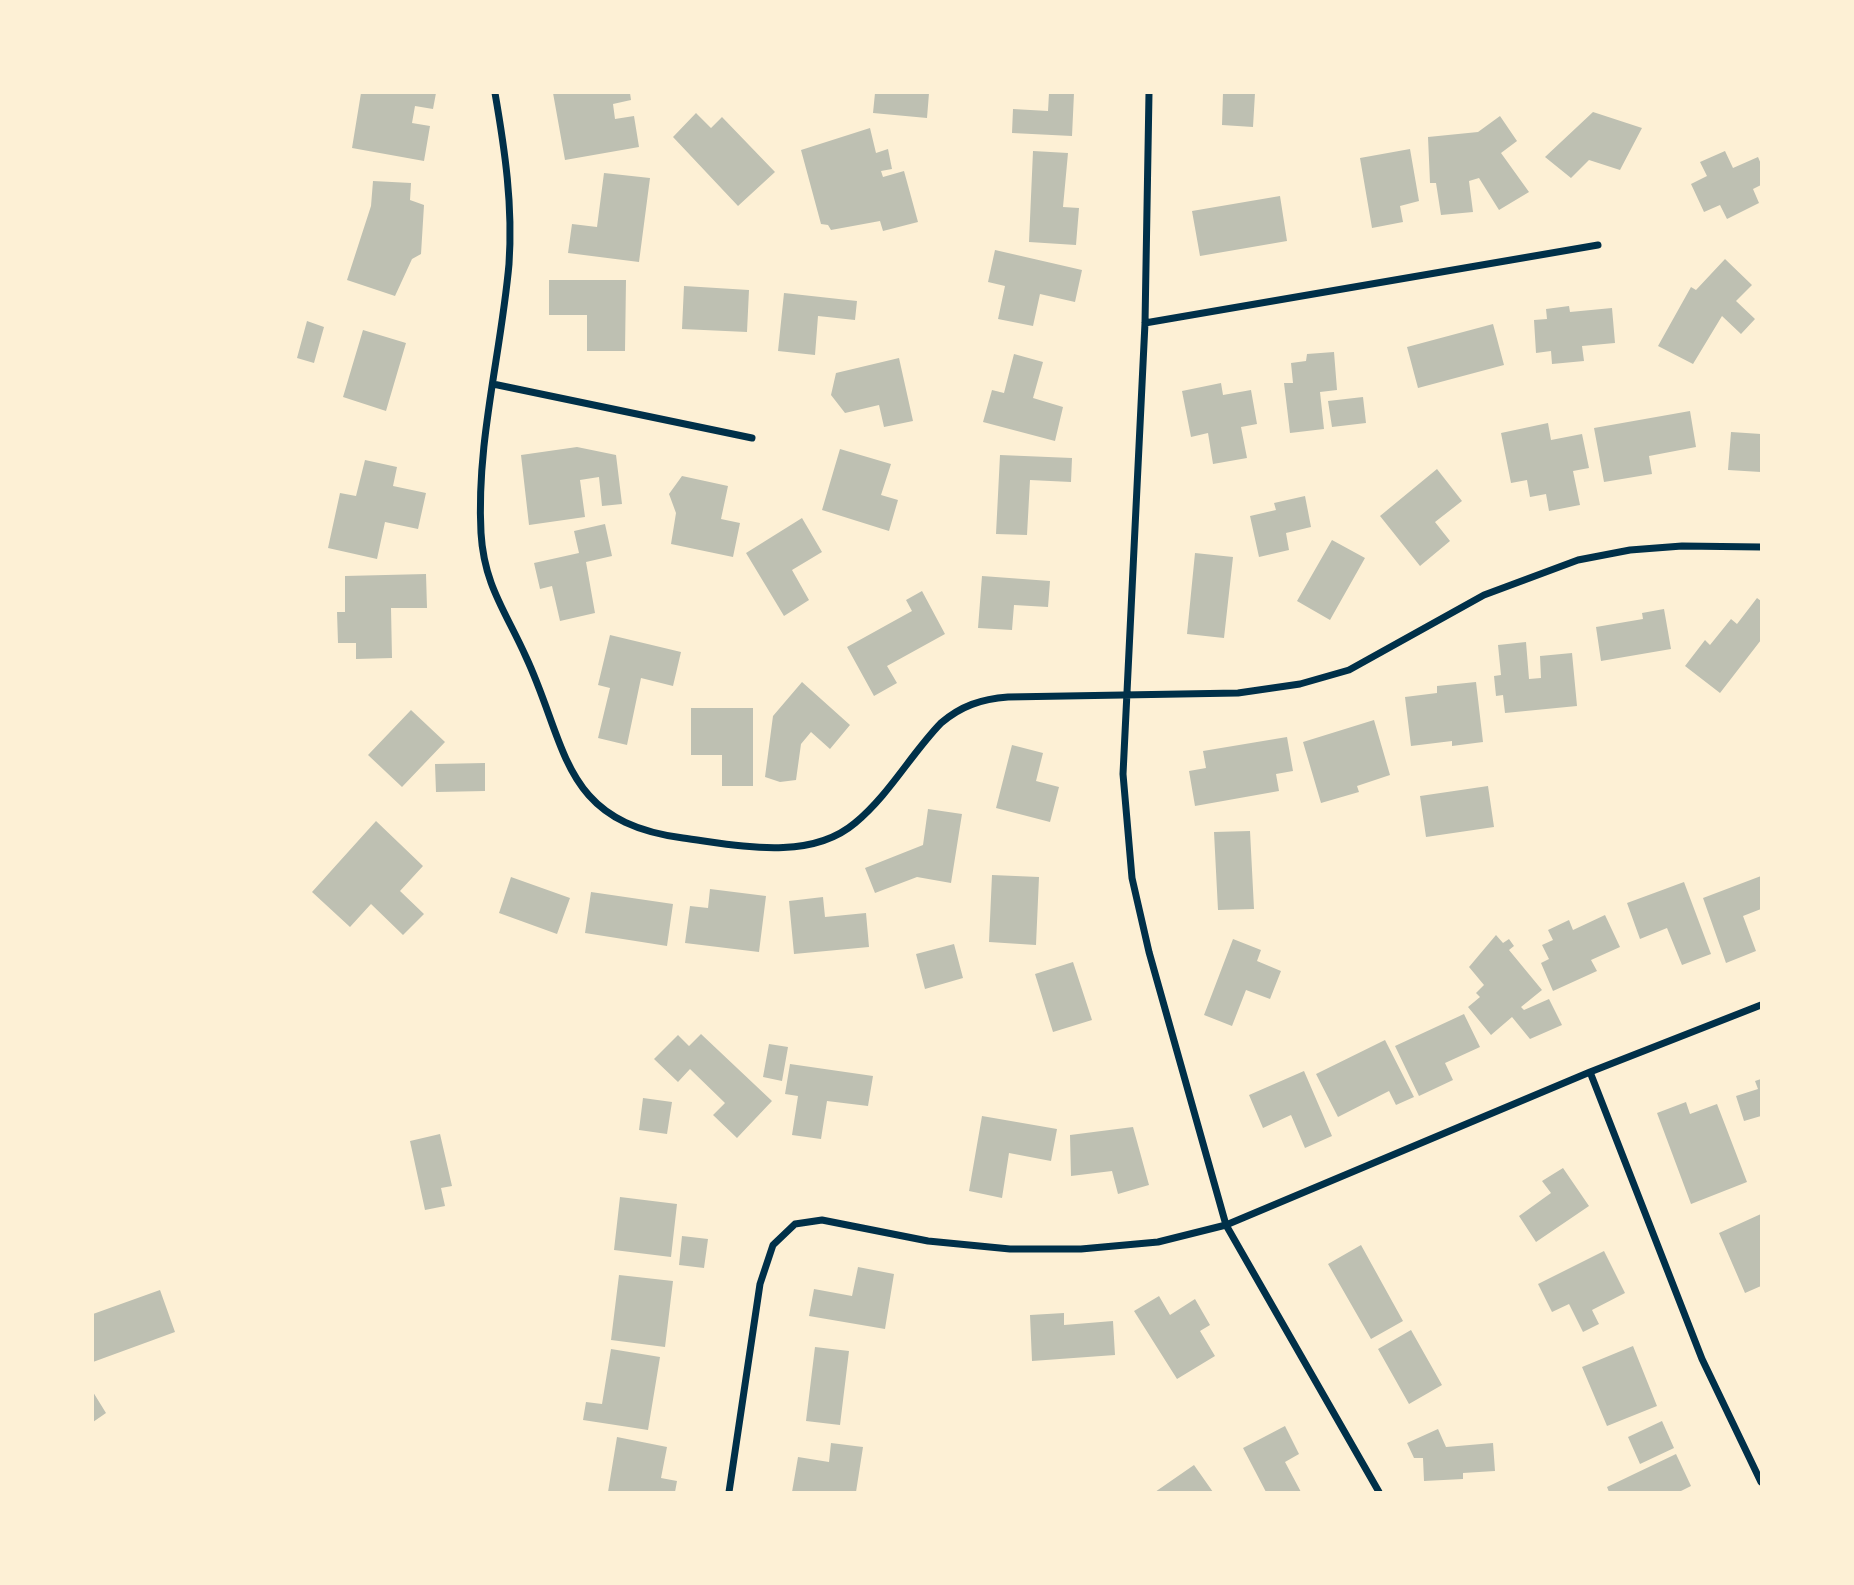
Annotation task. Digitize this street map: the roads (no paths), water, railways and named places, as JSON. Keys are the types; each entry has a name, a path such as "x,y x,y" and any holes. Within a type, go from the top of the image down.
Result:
{"street":[{"path":"495,93 508,167 511,216 508,266 480,491 481,538 490,583 499,608 527,659 563,757 576,779 605,812 634,827 675,837 744,845 803,846 821,843 856,823 941,723 967,705 1008,697 1238,693 1300,684 1349,670 1484,595 1578,560 1643,549 1761,547"},
{"path":"1149,93 1145,323 1123,788 1132,878 1149,952 1226,1225 1379,1492"},
{"path":"1145,323 1598,245"},
{"path":"493,384 752,438"},
{"path":"729,1492 760,1284 768,1254 783,1231 794,1223 822,1220 928,1241 1010,1249 1080,1249 1158,1242 1226,1225 1590,1072 1761,1005"},
{"path":"1590,1072 1702,1359 1761,1482"}]}
